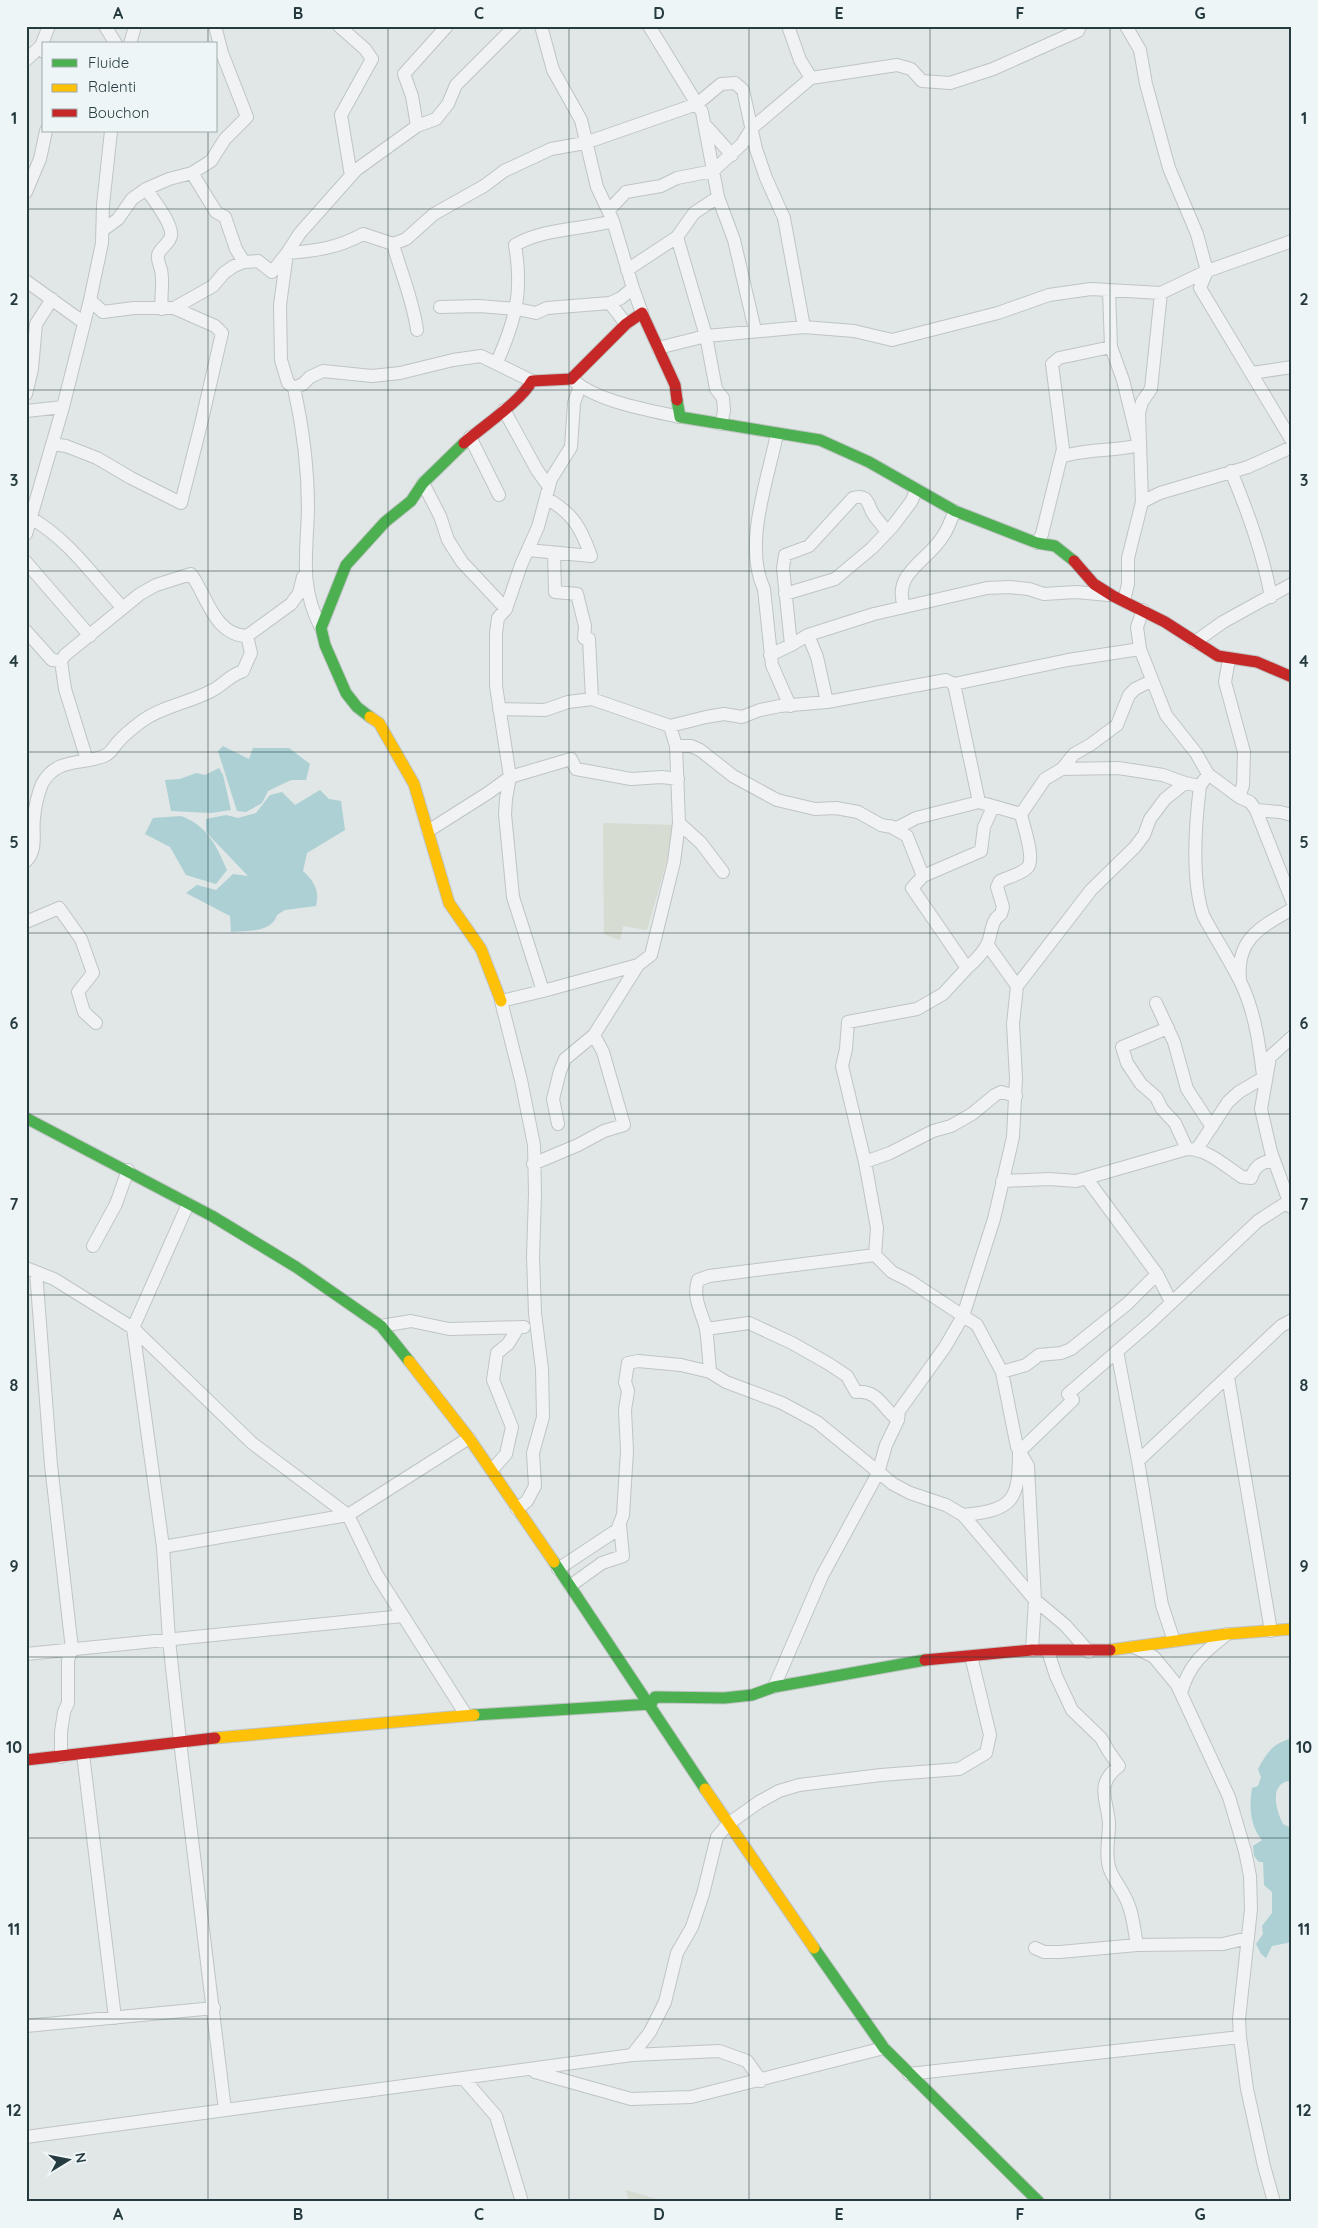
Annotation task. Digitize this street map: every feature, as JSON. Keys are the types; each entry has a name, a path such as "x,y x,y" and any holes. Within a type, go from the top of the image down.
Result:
{"street":[{"path":"44,42 49,26"},
{"path":"105,26 115,42"},
{"path":"131,42 135,26"},
{"path":"103,230 118,218 132,199 146,189 169,179 192,173 211,160 225,139 247,117 222,53 215,26"},
{"path":"339,26 365,49 372,59 341,115 351,176"},
{"path":"416,126 412,96 404,74 447,26"},
{"path":"168,309 213,286 224,273 244,262 258,261 272,272 300,233 356,170 416,126 436,118 448,104 456,85 515,26"},
{"path":"541,26 554,70 581,120 597,187 611,215 632,288 675,384 680,417"},
{"path":"649,26 702,112 718,197 734,240 755,330"},
{"path":"788,26 800,60 811,78"},
{"path":"497,362 508,338 517,309 520,273 515,245 523,240 576,227 595,226 611,215 626,192 661,186 676,178 713,171 742,144 752,128 811,78 897,65 911,69 922,81 950,83 993,69 1078,31 1080,26"},
{"path":"1126,26 1140,50 1146,84 1169,168 1197,234 1207,271 1200,288 1292,441"},
{"path":"26,60 42,49"},
{"path":"287,253 328,248 347,242 362,234 393,244 406,239 434,214 484,186 504,170 550,149 585,143 697,104 722,84 735,83 744,90 756,149 766,178 784,218 804,327"},
{"path":"705,125 732,155"},
{"path":"26,192 40,159 46,132"},
{"path":"26,534 63,406 90,300 103,230 103,205 111,132"},
{"path":"192,173 216,212 225,217 236,249 244,262"},
{"path":"146,189 168,222 171,233 169,240 162,247 158,257 162,277 160,292 168,309"},
{"path":"627,270 677,237 694,213 718,197"},
{"path":"677,237 706,336 716,389 723,398 724,411 721,424"},
{"path":"658,348 706,336 804,327 854,332 892,340 998,314 1049,296 1091,289 1161,293 1207,271 1292,241"},
{"path":"393,244 404,283 413,304 418,330"},
{"path":"87,760 66,689 61,661 65,654 90,636 122,607 156,585 191,574 199,585 211,612 229,632 238,636 248,636 291,604 299,593 304,570 308,509 307,468 302,422 294,388 288,383 282,360 280,306 287,253"},
{"path":"26,281 83,322"},
{"path":"440,307 479,306 517,309 536,313 547,308 610,303 621,298 632,288"},
{"path":"1109,290 1111,347 1123,380 1139,445"},
{"path":"1118,599 1128,584 1128,558 1142,502 1138,412 1151,389 1161,293"},
{"path":"26,394 32,369 31,325 52,299"},
{"path":"52,444 66,446 97,458 131,478 181,503 202,424 222,333 215,326 168,309 134,308 103,312 90,300"},
{"path":"610,303 626,324"},
{"path":"543,992 513,897 505,814 510,777 499,709 495,664 498,618 506,609 538,527 551,479 571,447 576,383 626,324 642,313"},
{"path":"1037,543 1042,534 1061,457 1062,440 1052,364 1059,358 1111,347"},
{"path":"294,388 323,371 372,376 400,373 453,360 481,356 497,362 532,381 576,383 585,390 680,417 820,440 882,469 916,491 955,511 1037,543 1055,546 1069,555 1094,584 1118,599 1165,622 1218,656 1257,662 1292,677"},
{"path":"1252,373 1292,367"},
{"path":"320,628 346,565 385,522 411,501 422,483 470,437 528,388 532,381"},
{"path":"26,411 63,406"},
{"path":"504,410 548,493 557,505 574,520 591,556 528,550"},
{"path":"777,434 762,497 757,538 758,566 760,580 764,589 772,665 790,706"},
{"path":"470,437 499,495"},
{"path":"1061,457 1079,452 1124,449 1139,445"},
{"path":"1142,502 1160,493 1248,466 1292,447"},
{"path":"1231,471 1253,526 1264,562 1271,597"},
{"path":"422,483 440,516 448,540 462,562 506,609"},
{"path":"785,594 835,578 872,548 886,531 892,527 911,502 916,491"},
{"path":"792,645 785,594 783,568 785,555 809,546 853,498 863,497 868,500 872,512 886,531"},
{"path":"904,606 901,596 905,578 943,536 955,511"},
{"path":"31,518 57,535 70,547 122,607"},
{"path":"554,553 556,592 577,594 583,614 584,638 589,639 590,646 592,699"},
{"path":"26,562 90,636"},
{"path":"304,570 311,609 346,693 357,707 379,724 414,784 449,904 481,950 491,971 501,1001 523,1089 534,1145 533,1256 537,1327 542,1369 543,1417 533,1453 535,1486 527,1501 517,1509"},
{"path":"1195,642 1223,622 1292,584"},
{"path":"770,654 792,645 808,635 904,606 994,588 1028,589 1044,594 1096,593 1118,599"},
{"path":"1143,610 1137,627 1140,649 1166,715 1196,753 1208,774 1239,797 1250,802 1256,810 1292,901"},
{"path":"26,631 52,660 61,661"},
{"path":"808,635 817,657 827,702"},
{"path":"26,861 31,856 33,848 33,819 42,785 58,768 73,762 107,755 118,742 143,720 163,709 212,691 231,675 243,671 251,653 248,636"},
{"path":"499,709 545,710 568,702 592,699 670,726 706,717 724,714 742,717 760,710 827,702 946,680 954,684 1068,660 1140,649"},
{"path":"1229,659 1225,682 1244,752 1243,784 1239,797"},
{"path":"963,1515 991,1512 1001,1507 1014,1494 1017,1486 1019,1452 1002,1372 977,1325 910,1280 892,1272 875,1255 877,1228 865,1162 842,1066 846,1049 848,1022 924,1006 943,994 976,960 987,944 995,918 1001,914 1003,907 997,888 1000,881 1023,870 1028,866 1031,859 1021,814 1045,779 1062,769 1074,754 1090,746 1116,725 1135,689 1152,681"},
{"path":"954,684 979,802"},
{"path":"501,1001 543,992 638,965 651,955 674,862 679,823 676,746 670,726"},
{"path":"676,746 690,746 700,750 734,776 777,800 815,809 836,808 858,812 881,825 898,828 916,818 979,802 1021,814"},
{"path":"428,831 510,777 571,759 576,769 631,778 662,777 678,779"},
{"path":"1062,769 1118,768 1138,770 1200,786"},
{"path":"1208,774 1200,786 1195,852 1200,906 1203,915 1241,982 1254,1018 1264,1081"},
{"path":"774,1687 822,1576 878,1472 886,1445 898,1420 900,1411 945,1347 963,1316 992,1227 1013,1137 1016,1096 1014,1024 1017,986 1092,890 1144,835 1150,819 1165,799 1185,783"},
{"path":"967,968 912,888 924,876 981,850 984,827 992,807"},
{"path":"1256,810 1292,815"},
{"path":"679,823 701,843 722,872"},
{"path":"890,826 907,836 924,876"},
{"path":"26,922 59,908 81,939 93,973 78,992 84,1012 96,1024"},
{"path":"1241,982 1239,964 1242,952 1253,934 1292,909"},
{"path":"987,944 1017,986"},
{"path":"558,1124 553,1099 565,1059 594,1035 626,987 638,965"},
{"path":"1156,1003 1174,1042 1187,1089 1212,1127"},
{"path":"1168,1028 1122,1047 1122,1053 1137,1080 1156,1097 1162,1109 1175,1123 1192,1149 1209,1155 1246,1178 1251,1178 1254,1170 1264,1161 1274,1160"},
{"path":"533,1164 560,1154 604,1131 624,1125 603,1052 594,1035"},
{"path":"1019,1452 1054,1416 1073,1400 1068,1394 1117,1352 1258,1221 1291,1202 1274,1160 1261,1109 1264,1081 1270,1057 1292,1036"},
{"path":"1002,1181 1049,1179 1076,1182 1192,1149 1212,1127 1228,1102 1239,1092 1264,1081"},
{"path":"865,1162 933,1131 951,1126 972,1114 1001,1092 1016,1096"},
{"path":"26,1118 128,1170 280,1256 381,1326 492,1470 651,1704 728,1824 884,2048 1039,2202"},
{"path":"93,1246 116,1204 128,1170"},
{"path":"1087,1180 1157,1274 1171,1302"},
{"path":"188,1204 133,1328 163,1547 169,1640 180,1742 225,2110"},
{"path":"710,1372 706,1329 696,1299 695,1289 698,1280 709,1276 875,1255"},
{"path":"61,1757 61,1732 64,1712 68,1703 68,1660 72,1649 31,1270 54,1279 133,1328 252,1442 348,1515 378,1575 466,1715"},
{"path":"1002,1372 1026,1365 1039,1356 1061,1353 1071,1349 1127,1304 1157,1274"},
{"path":"381,1326 411,1321 449,1329 537,1327"},
{"path":"706,1329 748,1323 763,1330 829,1364 847,1376 856,1392 866,1391 872,1393 898,1420"},
{"path":"1138,1461 1288,1324"},
{"path":"492,1470 506,1454 512,1427 493,1380 497,1353 508,1344 518,1328"},
{"path":"1117,1352 1138,1461 1162,1605 1174,1640"},
{"path":"558,1569 617,1530 620,1525 623,1515 627,1451 625,1418 628,1391 625,1382 628,1363 638,1361 681,1365 710,1372 726,1382 782,1403 817,1422 878,1472 910,1493 946,1505 963,1515 1035,1600 1065,1625 1089,1652"},
{"path":"1228,1377 1271,1631"},
{"path":"163,1547 348,1515 469,1438"},
{"path":"1019,1452 1028,1466 1035,1600 1032,1650"},
{"path":"570,1586 602,1563 623,1556 620,1525"},
{"path":"26,1654 403,1616"},
{"path":"651,1704 655,1697 724,1698 752,1695 774,1687 941,1657 1032,1650 1089,1652 1226,1634 1292,1629"},
{"path":"1181,1693 1191,1667 1202,1654 1226,1634"},
{"path":"1134,1647 1154,1657 1181,1693 1229,1797 1245,1851 1252,1893 1239,2019 1240,2037 1247,2089 1274,2202"},
{"path":"1048,1651 1056,1676 1072,1710 1101,1738 1108,1752 1119,1766 1107,1777 1103,1795 1109,1826 1107,1860 1114,1880 1129,1906 1137,1945"},
{"path":"632,2055 650,2032 665,2002 676,1953 692,1927 703,1894 717,1837 728,1824 759,1802 779,1792 800,1785 881,1775 960,1769 986,1753 990,1735 971,1656"},
{"path":"26,1760 180,1742 466,1715 651,1704"},
{"path":"83,1754 115,2018"},
{"path":"1035,1948 1044,1952 1137,1945 1224,1944 1248,1938"},
{"path":"26,2026 214,2008"},
{"path":"909,2074 1240,2037"},
{"path":"528,2070 632,2099 691,2097 761,2081 884,2048"},
{"path":"26,2137 632,2055 720,2051 747,2061 761,2081"},
{"path":"464,2078 496,2116 522,2202"}],"shaded area":[{"path":"603,823 677,825 647,930 623,926 620,940 604,934"},
{"path":"626,2190 667,2202 629,2202"}],"water":[{"path":"223,746 249,759 253,748 289,748 310,764 306,780 291,780 268,791 262,803 246,812 237,811 218,751"},
{"path":"219,768 223,775 231,810 211,813 171,811 165,780 180,779 196,773 205,775"},
{"path":"320,790 329,799 341,801 345,830 307,853 303,871 317,891 316,906 285,910 277,915 274,921 265,928 231,932 230,916 186,893 197,885 216,890 233,874 248,876 206,832 206,819 226,815 238,818 256,813 270,795 282,792 295,805"},
{"path":"181,816 205,831 219,852 227,870 216,884 186,875 170,847 145,834 153,818"},
{"path":"1292,1740 1292,1784 1289,1781 1282,1783 1278,1787 1276,1800 1278,1813 1283,1824 1292,1828 1292,1942 1272,1946 1266,1958 1261,1954 1256,1944 1263,1934 1262,1926 1272,1913 1272,1892 1264,1885 1263,1862 1259,1862 1254,1856 1253,1846 1262,1840 1253,1822 1251,1795 1252,1788 1258,1786 1261,1777 1258,1769 1267,1754 1279,1743"}],"traffic: fast":[{"path":"677,400 680,417 820,440 869,462 955,511 1037,543 1055,546 1074,561"},
{"path":"370,717 357,707 346,693 325,645 321,628 346,565 385,522 411,501 423,483 464,443"},
{"path":"26,1118 212,1216 296,1267 381,1326 409,1361"},
{"path":"554,1562 705,1789"},
{"path":"474,1715 651,1704 655,1697 724,1698 752,1695 774,1687 925,1660"},
{"path":"814,1948 884,2048 1039,2202"}],"traffic: slow":[{"path":"370,717 379,723 414,784 449,903 481,949 501,1001"},
{"path":"409,1361 469,1438 554,1562"},
{"path":"1110,1650 1227,1634 1292,1629"},
{"path":"215,1738 474,1715"},
{"path":"705,1789 814,1948"}],"traffic: jam":[{"path":"464,443 519,397 532,381 571,379 626,324 642,313 675,385 677,400"},
{"path":"1074,561 1094,584 1113,596 1165,622 1218,656 1257,662 1292,677"},
{"path":"925,1660 1032,1650 1110,1650"},
{"path":"26,1760 215,1738"}]}
